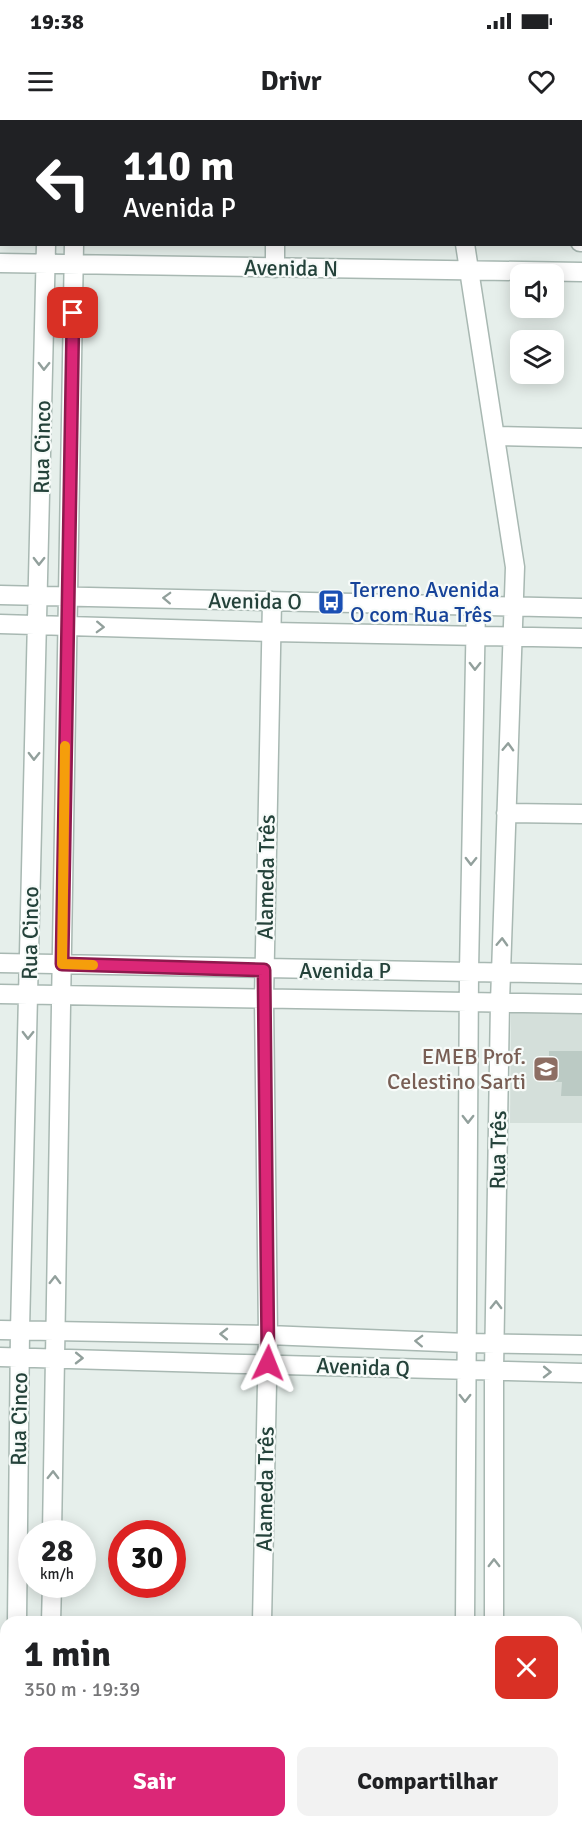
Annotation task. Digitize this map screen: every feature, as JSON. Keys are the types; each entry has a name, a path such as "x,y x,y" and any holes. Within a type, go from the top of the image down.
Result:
{"street":[{"name":"Rua Cinco","path":"17,1616 20,1330 46,246"},
{"name":"Rua Cinco","path":"52,1520 74,246"},
{"path":"275,246 275,268"},
{"name":"Rua Três","path":"465,246 515,567 500,1002 494,1616"},
{"name":"Avenida N","path":"0,263 582,272"},
{"path":"495,436 582,438"},
{"name":"Avenida O","path":"0,595 582,609"},
{"name":"Alameda Três","path":"262,1616 268,1363 264,970 272,601"},
{"name":"Rua Três","path":"465,1616 469,971 476,607"},
{"name":"Avenida O","path":"0,624 582,638"},
{"path":"506,813 582,814"},
{"name":"Avenida P","path":"0,963 582,975"},
{"path":"157,997 159,967"},
{"name":"Avenida P","path":"0,994 582,1004"},
{"name":"Avenida Q","path":"0,1330 268,1335 582,1345"},
{"name":"Avenida Q","path":"0,1357 582,1373"},
{"path":"51,1616 52,1598"}],"shaded area":[{"name":"EMEB Prof. Celestino Sarti","path":"511,1011 582,1014 582,1123 510,1123"}],"building":[{"path":"549,1051 582,1051 582,1096 561,1096 562,1082 549,1082"}],"slow traffic":[{"path":"65,746 62,964 93,965"}],"place":[{"name":"Terreno Avenida O com Rua Três","path":"331,602"},
{"name":"EMEB Prof. Celestino Sarti","path":"546,1069"}],"route":[{"path":"73,313 62,964 264,970 268,1363"}]}
